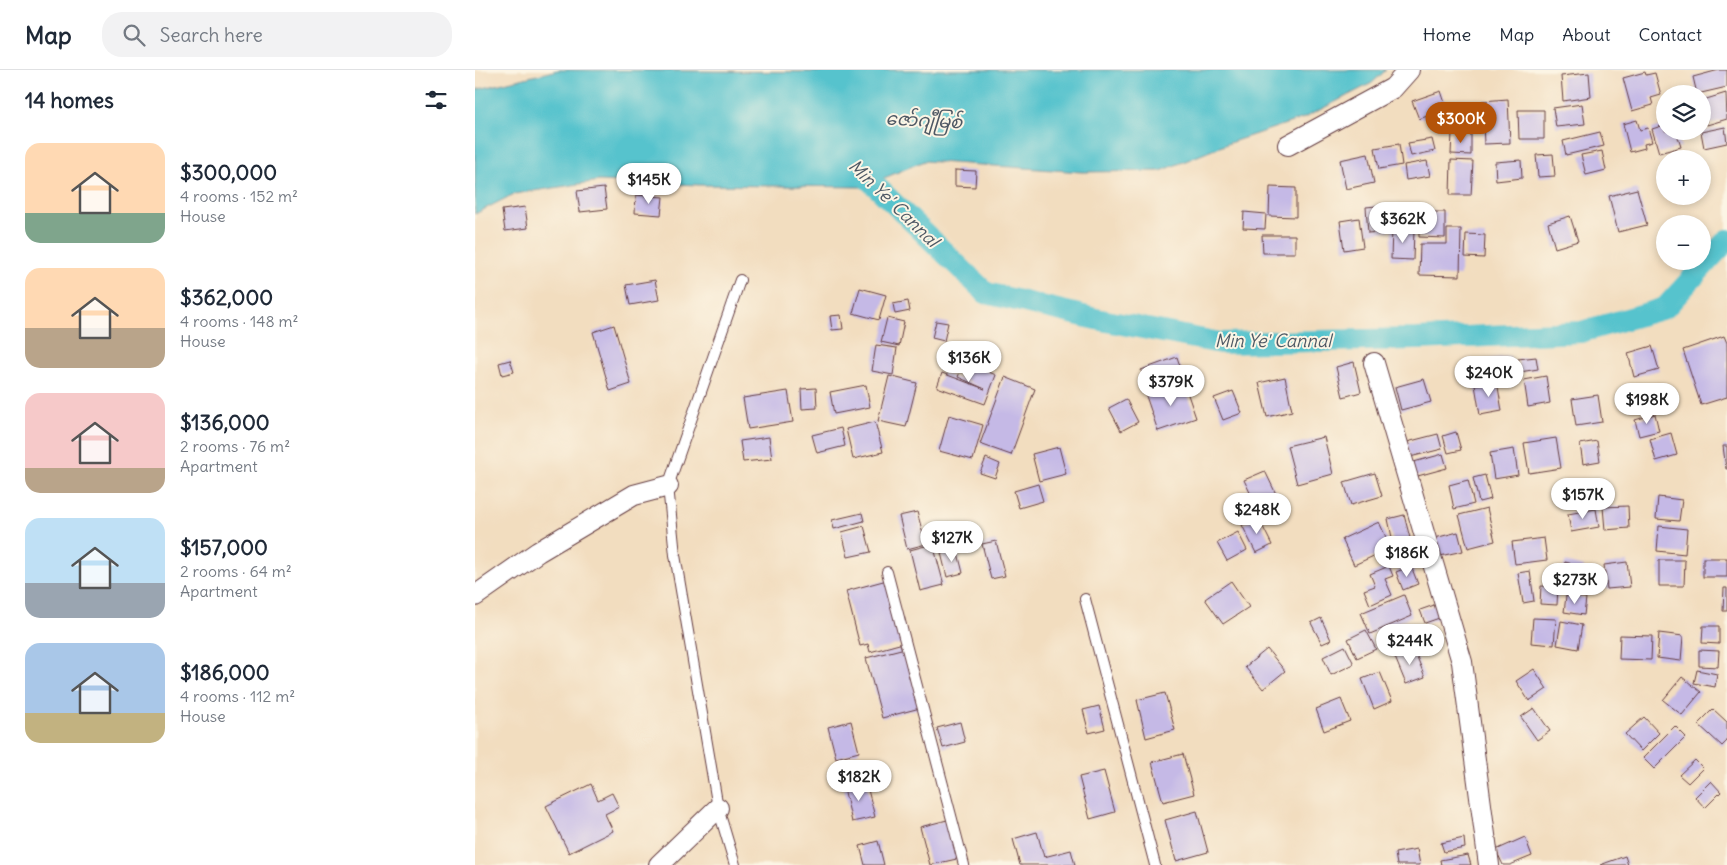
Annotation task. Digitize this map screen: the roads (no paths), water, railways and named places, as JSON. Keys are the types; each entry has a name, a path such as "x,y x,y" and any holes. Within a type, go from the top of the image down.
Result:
{"street":[{"path":"1288,145 1393,88 1409,70"},
{"path":"1373,363 1462,662 1489,865"},
{"path":"475,596 537,552 634,495 668,486"},
{"path":"659,865 718,808"}],"lane":[{"path":"735,865 718,808 675,555 668,486 740,280"},
{"path":"887,572 964,865"},
{"path":"1085,599 1155,865"}],"water":[{"name":"ဇော်ဂျီမြစ်","path":"558,70 820,72 839,70 1386,70 1372,83 1304,118 1232,142 1161,171 1082,172 924,161 863,187 700,185 599,181 514,194 475,214 475,90"}],"waterway":[{"name":"Min Ye' Cannal","path":"851,162 986,293 1096,319 1220,343 1417,339 1581,332 1665,308 1727,240"}]}
